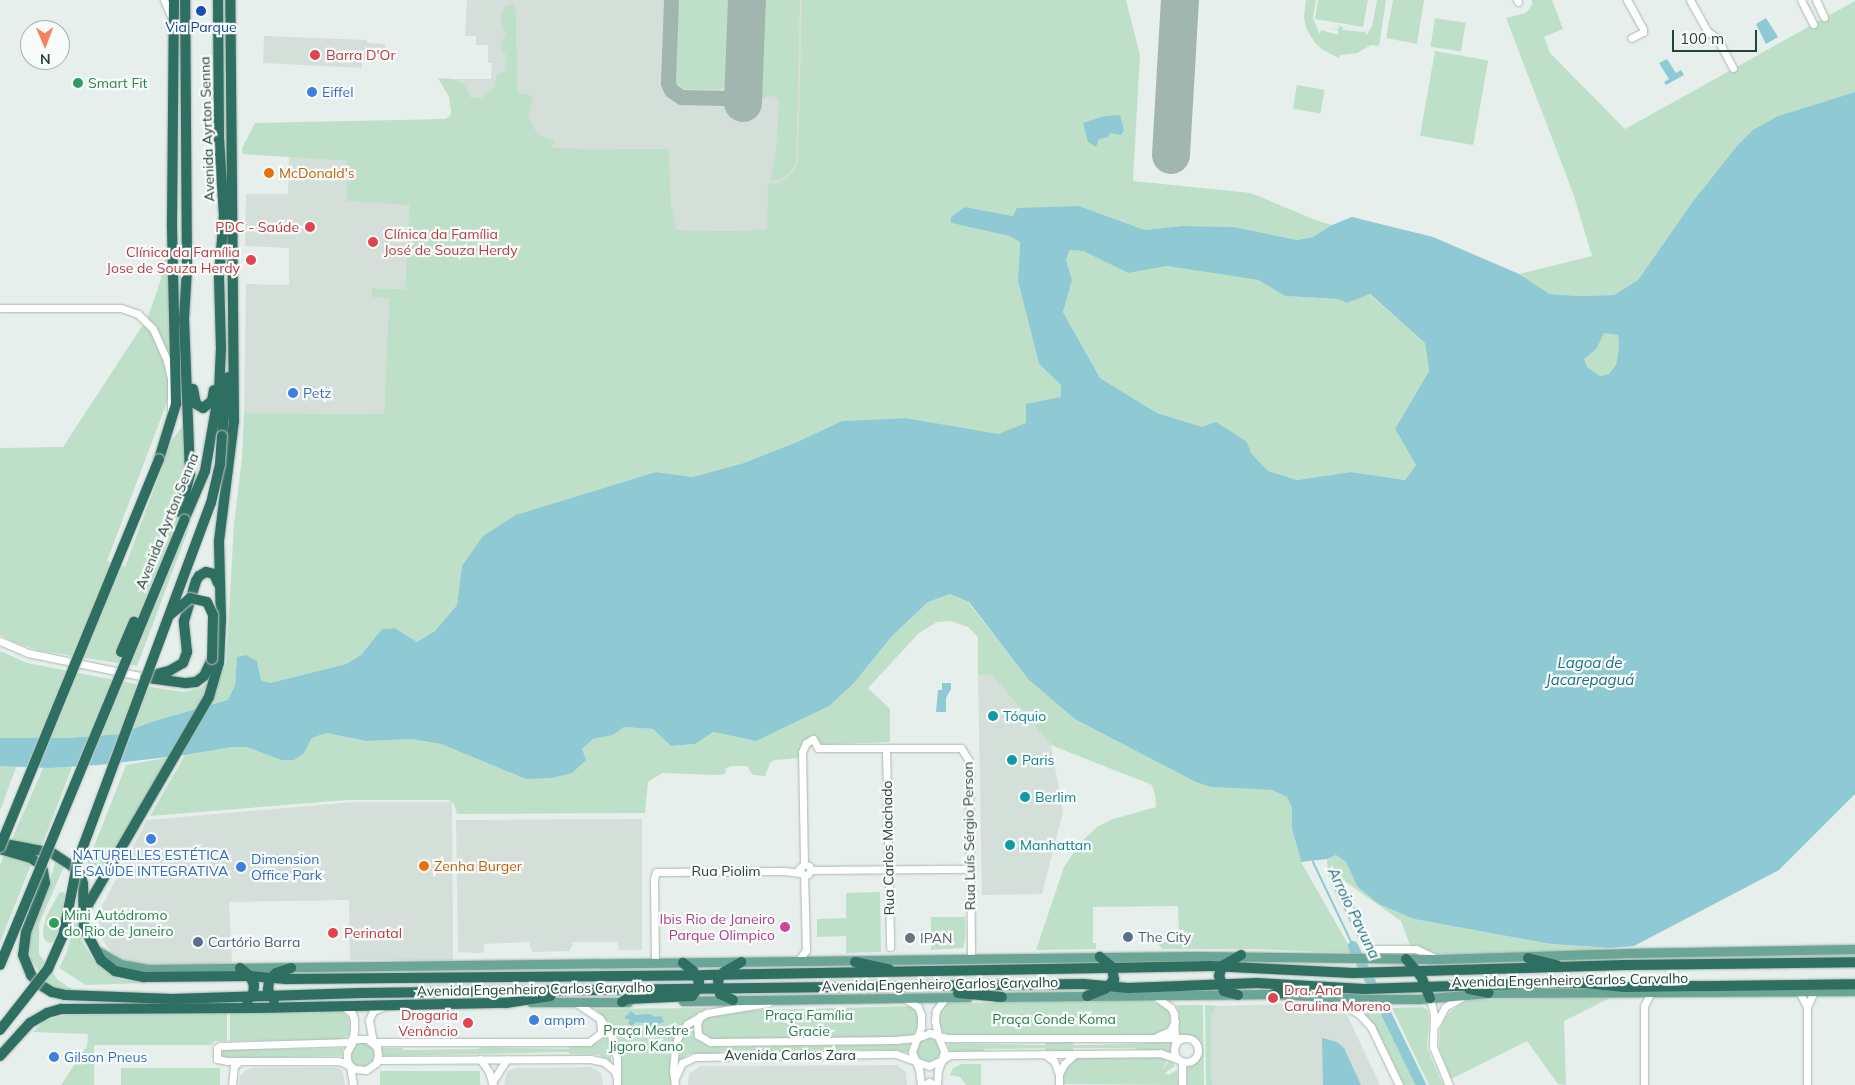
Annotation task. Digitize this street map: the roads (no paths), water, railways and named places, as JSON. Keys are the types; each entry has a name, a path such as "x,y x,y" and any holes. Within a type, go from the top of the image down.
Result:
{"highway":[{"name":"Avenida Ayrton Senna","path":"0,965 181,518 188,490 190,474 189,420 184,318 187,268 185,0"},
{"name":"Avenida Ayrton Senna","path":"0,951 181,518 205,471 217,412 221,348 219,332 219,275 224,216 219,139 218,0"},
{"name":"Avenida Ayrton Senna","path":"83,915 204,706 213,688 220,662 221,593 219,541 234,421 230,0"},
{"path":"117,1009 54,998 39,984 26,966 23,947 26,932 45,883 44,874 40,865 31,858 0,848 159,459 176,404 172,224 174,22 171,4"},
{"path":"219,139 225,114 230,60"},
{"path":"173,270 179,222 186,188"},
{"path":"187,268 193,396 196,404 201,408 208,407 212,401 219,332"},
{"path":"175,331 184,402 189,420"},
{"name":"Avenida Ayrton Senna","path":"0,1030 48,969 60,945 66,924 78,860 212,503 220,464 232,352"},
{"path":"145,677 169,672 183,662 185,658 184,621 193,587 198,576 206,572 214,574 221,593"},
{"path":"145,677 180,683 196,682 204,676 212,659 213,615 207,602 190,598 169,616"},
{"path":"0,843 44,851 72,866 80,874 86,932 106,965 130,976 250,976"},
{"path":"1238,995 1226,993 1220,986 1219,976 1222,966 1241,955"},
{"path":"1087,996 1109,987 1115,975 1112,967 1100,957"},
{"path":"1528,958 1568,968"},
{"path":"1406,959 1418,972 1427,987 1430,998"},
{"path":"733,1000 723,997 718,988 720,975 741,962"},
{"path":"855,962 910,972"},
{"name":"Avenida Engenheiro Carlos Carvalho","path":"250,976 270,978 720,975 1088,970 1112,967 1222,966 1356,973 1855,962"},
{"path":"622,1002 627,999 687,998 692,996 698,988 696,975 683,963"},
{"path":"205,1008 243,1003 251,997 255,989 250,976 240,968"},
{"path":"288,1006 276,1002 270,995 268,983 270,978 291,968"},
{"name":"Avenida Engenheiro Carlos Carvalho","path":"39,984 52,992 65,995 172,999 361,993 698,988 838,989 1084,984 1109,987 1220,986 1264,983 1364,989 1545,983 1584,983 1625,987 1855,984"},
{"path":"1443,986 1489,993"},
{"path":"1274,994 1332,987"},
{"path":"838,989 848,991 975,993 1002,997"},
{"path":"506,1003 583,990"},
{"path":"361,993 412,999 424,1004"},
{"name":"Avenida Engenheiro Carlos Carvalho","path":"0,1056 30,1023 47,1013 61,1009 506,1003"}],"main road":[{"name":"Avenida Engenheiro Carlos Carvalho","path":"96,950 120,964 138,968 291,968 855,962 1241,955 1350,959 1528,958 1625,953 1855,949"},
{"name":"Avenida Engenheiro Carlos Carvalho","path":"506,1003 1274,994 1395,999 1430,998 1470,993 1855,991"}],"street":[{"path":"164,0 171,4"},
{"path":"1627,0 1644,29 1643,32 1631,38"},
{"path":"1690,0 1708,32 1716,38 1733,68"},
{"path":"1801,0 1813,24"},
{"path":"1816,0 1824,16"},
{"path":"0,308 121,308 143,317 153,329 167,361 171,378 171,421"},
{"path":"0,642 28,653 145,677"},
{"name":"Rua Luís Sérgio Person","path":"804,864 802,752 806,743 813,739 818,748 959,748 965,752 969,761 971,959"},
{"name":"Rua Carlos Machado","path":"886,748 890,947"},
{"path":"796,962 806,950 800,867 804,864 809,866 810,870"},
{"path":"802,874 808,874 810,870 970,869"},
{"name":"Rua Piolim","path":"655,963 654,875 659,872 784,871 802,874"},
{"path":"1336,882 1369,949 1416,949 1438,959"},
{"path":"1799,991 1807,1007"},
{"path":"1807,1085 1807,1007 1814,991"},
{"path":"1638,992 1644,1006 1644,1085"},
{"path":"1644,1006 1651,992"},
{"path":"1434,1029 1446,1006 1470,993"},
{"path":"1155,996 1172,1008 1175,1020 1173,1053 1179,1061 1182,1085"},
{"path":"1327,997 1349,1007 1371,1027 1399,1085"},
{"path":"906,999 918,1007 920,1011 921,1027 912,1052 922,1085 929,1082 936,1085 938,1070 942,1060 943,1045 938,1036 936,1013 945,998"},
{"path":"1430,998 1435,1053 1449,1085"},
{"path":"675,1082 673,1059 678,1037 687,1024 700,1016 720,1010 783,1000"},
{"path":"574,1002 600,1019 614,1041 617,1081"},
{"path":"387,1005 370,1015 369,1027 373,1042 378,1051 378,1060 366,1070 330,1060 218,1060 217,1048 257,1044 351,1042 363,1038 373,1042 589,1042 601,1033 600,1019"},
{"path":"342,1006 352,1014 354,1019 354,1032 346,1055 353,1085"},
{"name":"Avenida Carlos Zara","path":"700,1016 697,1024 698,1035 710,1042 896,1040 917,1038"},
{"path":"1153,1038 1170,1031 1175,1020"},
{"path":"916,1061 930,1066 950,1055 961,1054 1160,1053 1179,1061 1193,1060 1198,1054 1196,1043 1186,1038 1175,1041 1153,1038 961,1039 926,1034 917,1038"},
{"name":"Avenida Carlos Zara","path":"675,1082 682,1062 695,1057 896,1054 916,1061"},
{"path":"1044,1054 1054,1061 1059,1074 1060,1085"},
{"path":"1059,1074 1064,1064 1075,1054"},
{"path":"480,1059 492,1084"},
{"path":"492,1084 507,1059"},
{"path":"378,1060 597,1060 610,1067 617,1081"},
{"path":"232,1085 234,1066 240,1061"}],"water":[{"path":"1766,18 1778,37 1766,44 1756,24"},
{"path":"1667,59 1676,73 1681,70 1684,75 1666,85 1664,82 1669,79 1659,63"},
{"name":"Lagoa de Jacarepaguá","path":"1855,92 1855,794 1779,870 1634,946 1611,948 1551,944 1414,919 1379,904 1357,886 1346,862 1336,855 1327,859 1301,862 1292,828 1292,808 1287,797 1272,790 1211,787 1196,782 1075,719 1028,679 969,602 950,594 928,602 892,636 854,683 829,706 756,741 713,732 695,744 671,746 653,729 624,727 613,735 593,739 582,749 586,760 572,773 551,778 526,779 441,744 411,739 366,741 326,733 312,738 304,753 294,760 281,760 247,747 233,747 185,755 99,765 50,768 0,766 0,738 69,738 119,734 154,721 228,700 235,685 237,657 246,655 257,661 261,680 270,683 346,664 361,655 382,629 395,628 417,642 435,631 457,605 462,566 483,536 516,515 656,472 692,477 744,463 797,442 842,421 905,418 998,434 1026,423 1026,404 1061,397 1061,385 1039,364 1018,281 1020,242 1009,236 951,223 951,217 965,207 1013,216 1017,208 1079,206 1145,230 1182,226 1234,227 1297,240 1313,237 1332,225 1352,217 1433,237 1519,274 1550,294 1579,296 1614,295 1638,280 1691,204 1737,146 1753,130 1778,116","holes":["1070,250 1083,251 1128,273 1167,266 1258,280 1285,296 1338,299 1347,303 1370,294 1425,343 1429,371 1395,429 1416,465 1405,480 1351,472 1297,480 1268,471 1251,453 1247,442 1216,422 1202,427 1157,413 1100,378 1063,312 1072,280 1066,259","1604,333 1618,335 1619,347 1616,365 1609,374 1600,376 1587,367 1584,359 1597,348"]},
{"path":"1120,115 1124,130 1121,135 1110,133 1108,137 1099,139 1096,147 1088,142 1083,123 1105,116"},
{"path":"942,683 951,683 951,689 946,698 946,712 936,712 938,690 942,690"},
{"path":"631,1011 636,1015 650,1014 655,1017 661,1016 664,1022 660,1023 655,1030 646,1023 636,1022 632,1026 628,1023 630,1020 624,1018"},
{"path":"1322,1038 1337,1042 1344,1048 1361,1085 1323,1085"}],"waterway":[{"name":"Arroio Pavuna","path":"1313,862 1353,946"},
{"name":"Arroio Pavuna","path":"1353,946 1421,1085"}],"place":[{"name":"Via Parque","path":"201,11"},
{"name":"Barra D'Or","path":"315,55"},
{"name":"Smart Fit","path":"78,83"},
{"name":"Eiffel","path":"312,92"},
{"name":"McDonald's","path":"269,173"},
{"name":"PDC - Saúde","path":"310,227"},
{"name":"Clínica da Família José de Souza Herdy","path":"373,242"},
{"name":"Clínica da Família Jose de Souza Herdy","path":"251,260"},
{"name":"Petz","path":"293,393"},
{"name":"Tóquio","path":"993,716"},
{"name":"Paris","path":"1012,760"},
{"name":"Berlim","path":"1025,797"},
{"name":"NATURELLES ESTÉTICA E SAÚDE INTEGRATIVA","path":"151,839"},
{"name":"Manhattan","path":"1010,845"},
{"name":"Zenha Burger","path":"424,866"},
{"name":"Dimension Office Park","path":"241,867"},
{"name":"Mini Autódromo do Rio de Janeiro","path":"54,923"},
{"name":"Ibis Rio de Janeiro Parque Olimpico","path":"785,927"},
{"name":"Perinatal","path":"333,933"},
{"name":"The City","path":"1128,937"},
{"name":"IPAN","path":"910,938"},
{"name":"Cartório Barra","path":"198,942"},
{"name":"Dra. Ana Carulina Moreno","path":"1273,998"},
{"name":"ampm","path":"534,1020"},
{"name":"Drogaria Venâncio","path":"468,1023"},
{"name":"Gilson Pneus","path":"54,1057"}],"park label":[{"name":"Praça Conde Koma","path":"1054,1019"},
{"name":"Praça Família Gracie","path":"809,1024"},
{"name":"Praça Mestre Jigoro Kano","path":"646,1038"}]}
